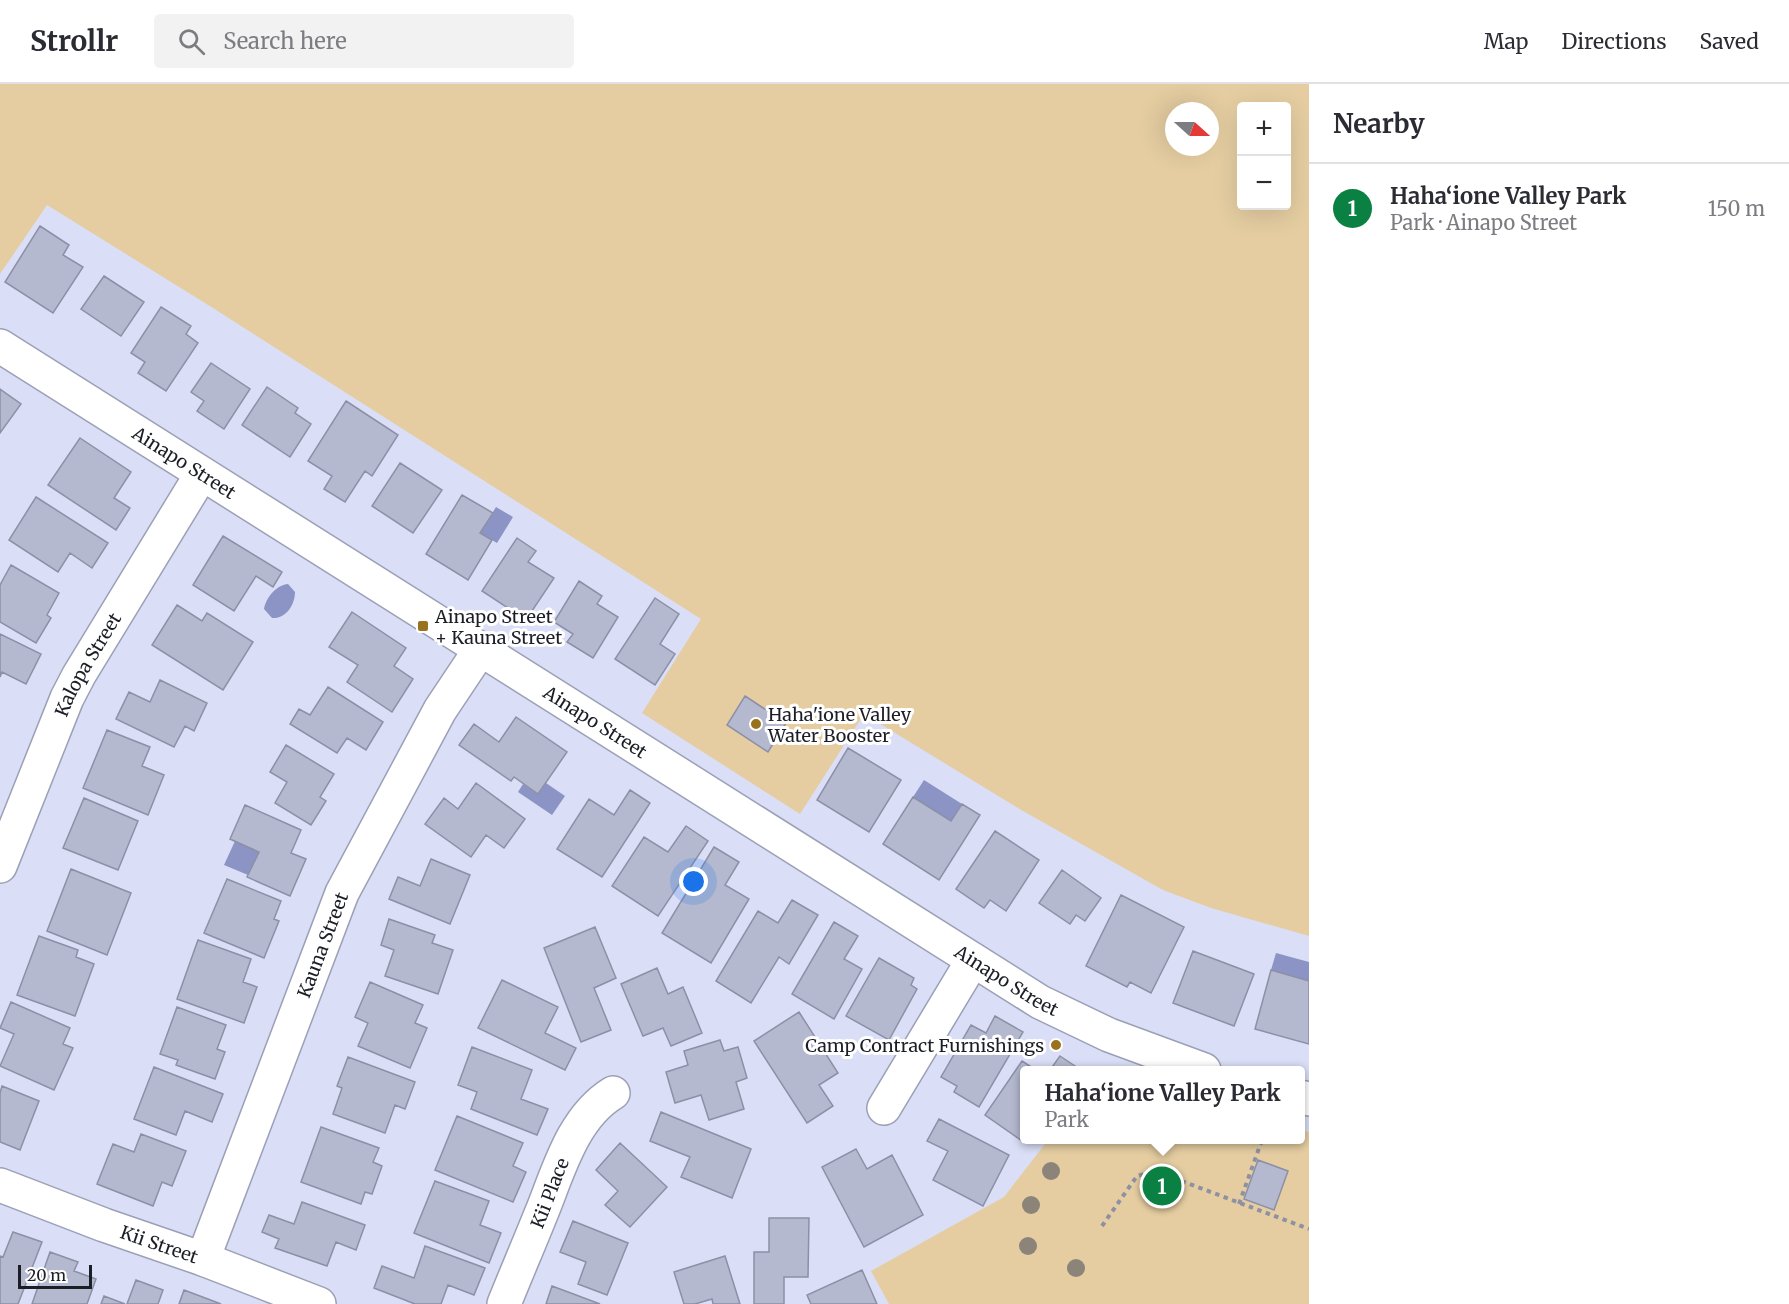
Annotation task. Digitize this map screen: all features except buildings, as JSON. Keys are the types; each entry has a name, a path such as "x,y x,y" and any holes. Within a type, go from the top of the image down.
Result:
{"street":[{"name":"Ainapo Street","path":"0,346 201,475 1040,1002 1109,1035 1191,1066"},
{"name":"Kalopa Street","path":"0,866 71,690 201,475"},
{"name":"Kauna Street","path":"203,1259 342,893 440,710 480,650"},
{"path":"884,1108 973,960"},
{"name":"Kii Place","path":"504,1304 569,1145 600,1101 613,1093"},
{"name":"Kii Street","path":"0,1185 319,1304"}],"path":[{"path":"1239,1204 1261,1144"},
{"path":"1102,1226 1137,1176 1155,1171 1309,1229"}],"shaded area":[{"path":"0,84 1309,84 1309,936 1211,908 1163,890 1023,811 864,714 800,814 642,713 701,619 47,205 0,274"},
{"path":"1305,1131 1309,1132 1309,1304 889,1304 871,1271 1004,1197 1045,1144 1305,1144"}],"water":[{"path":"496,507 513,517 497,543 480,533"},
{"path":"288,584 295,592 293,602 285,614 272,618 264,609 267,601 276,589"},
{"path":"924,780 962,804 951,821 913,797"},
{"path":"546,783 565,796 552,815 518,792 523,784 538,794"},
{"path":"235,841 259,852 248,875 224,865"},
{"path":"1276,953 1309,962 1309,981 1271,970"}],"place":[{"name":"Ainapo Street + Kauna Street","path":"423,626"},
{"name":"Haha'ione Valley Water Booster","path":"756,724"},
{"name":"Camp Contract Furnishings","path":"1056,1045"},
{"name":"Haha‘ione Valley Park","path":"1162,1186"}]}
